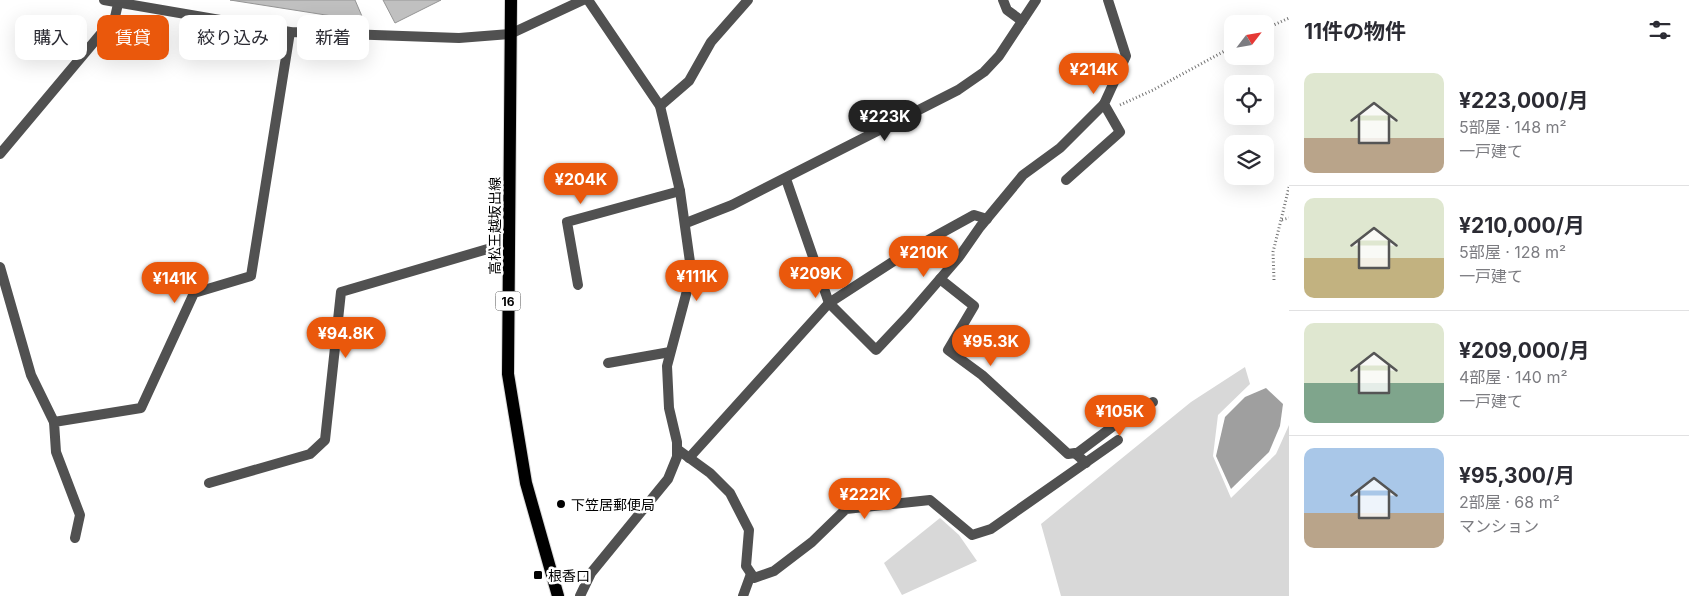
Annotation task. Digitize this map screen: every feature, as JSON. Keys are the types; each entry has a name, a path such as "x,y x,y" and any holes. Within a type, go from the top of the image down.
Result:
{"main road":[{"name":"高松王越坂出線","path":"511,0 508,374 526,483 558,596"}],"street":[{"path":"104,0 118,4 290,32 459,38 510,34 583,0"},
{"path":"580,596 591,573 668,479 677,457 667,388 667,366 688,287 690,262 680,191 660,106 588,0"},
{"path":"660,106 689,81 711,42 748,0"},
{"path":"1003,0 1007,10 1022,21"},
{"path":"686,223 732,205 786,179 958,90 984,72 999,56 1036,0"},
{"path":"786,179 829,303 876,350 940,278 1023,175 1060,148 1106,107 1126,56 1108,0"},
{"path":"0,154 115,17 118,4"},
{"path":"54,422 141,408 194,293 252,276 290,32"},
{"path":"1066,180 1120,132 1106,107"},
{"path":"578,284 568,222 680,191"},
{"path":"689,458 829,303 914,248 974,215 987,219"},
{"path":"209,483 310,454 325,440 341,292 508,243"},
{"path":"0,267 31,375 54,422 56,452 80,514 75,538"},
{"path":"940,278 974,306 948,350 982,375 1068,454 1076,454 1116,424 1153,402"},
{"path":"608,363 670,352"},
{"path":"677,450 710,473 730,493 749,530 746,566 754,578 774,571 812,542 846,509 930,500 972,535 991,530 1118,440"},
{"path":"1076,454 1086,463"},
{"path":"743,596 751,574"}],"path":[{"path":"1274,25 1289,18"},
{"path":"1106,107 1154,90 1224,51"},
{"path":"1274,280 1272,252 1289,188"},
{"path":"1281,220 1289,218"}],"shaded area":[{"path":"1245,367 1250,384 1218,415 1213,456 1231,498 1276,454 1289,425 1289,596 1061,596 1041,524 1191,402"},
{"path":"1266,388 1283,404 1280,426 1269,452 1231,489 1216,456 1225,417 1245,397"},
{"path":"940,518 959,535 977,561 902,595 884,563"}],"building":[{"path":"230,0 355,0 361,15 326,15"},
{"path":"383,0 441,0 395,23"}],"place":[{"name":"下笠居郵便局","path":"561,504"},
{"name":"根香口","path":"538,575"}]}
